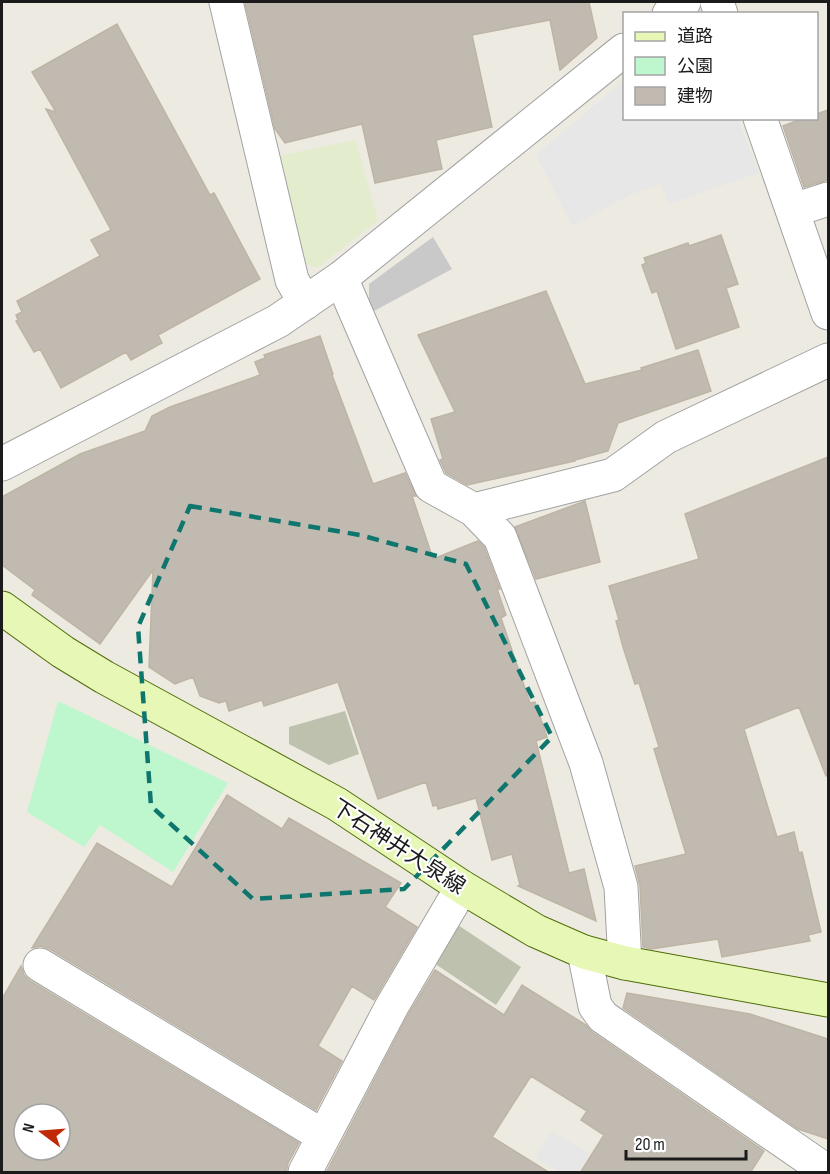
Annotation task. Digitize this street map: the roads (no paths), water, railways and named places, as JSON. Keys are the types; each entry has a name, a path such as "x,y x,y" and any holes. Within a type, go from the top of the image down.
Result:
{"main road":[{"name":"下石神井大泉線","path":"2,608 63,652 104,677 337,804 462,887 536,931 584,952 625,963 828,1000"}],"street":[{"path":"226,2 292,280 305,303"},
{"path":"672,12 684,2"},
{"path":"2,464 278,321 341,278 623,51"},
{"path":"761,120 828,313"},
{"path":"794,210 828,199"},
{"path":"341,278 431,486 474,510 501,537 586,763 621,887 625,963"},
{"path":"474,510 613,475 666,436 828,360"},
{"path":"305,1173 392,1006 462,887"},
{"path":"584,952 595,1006 603,1017 828,1172"},
{"path":"40,964 323,1136"}]}
